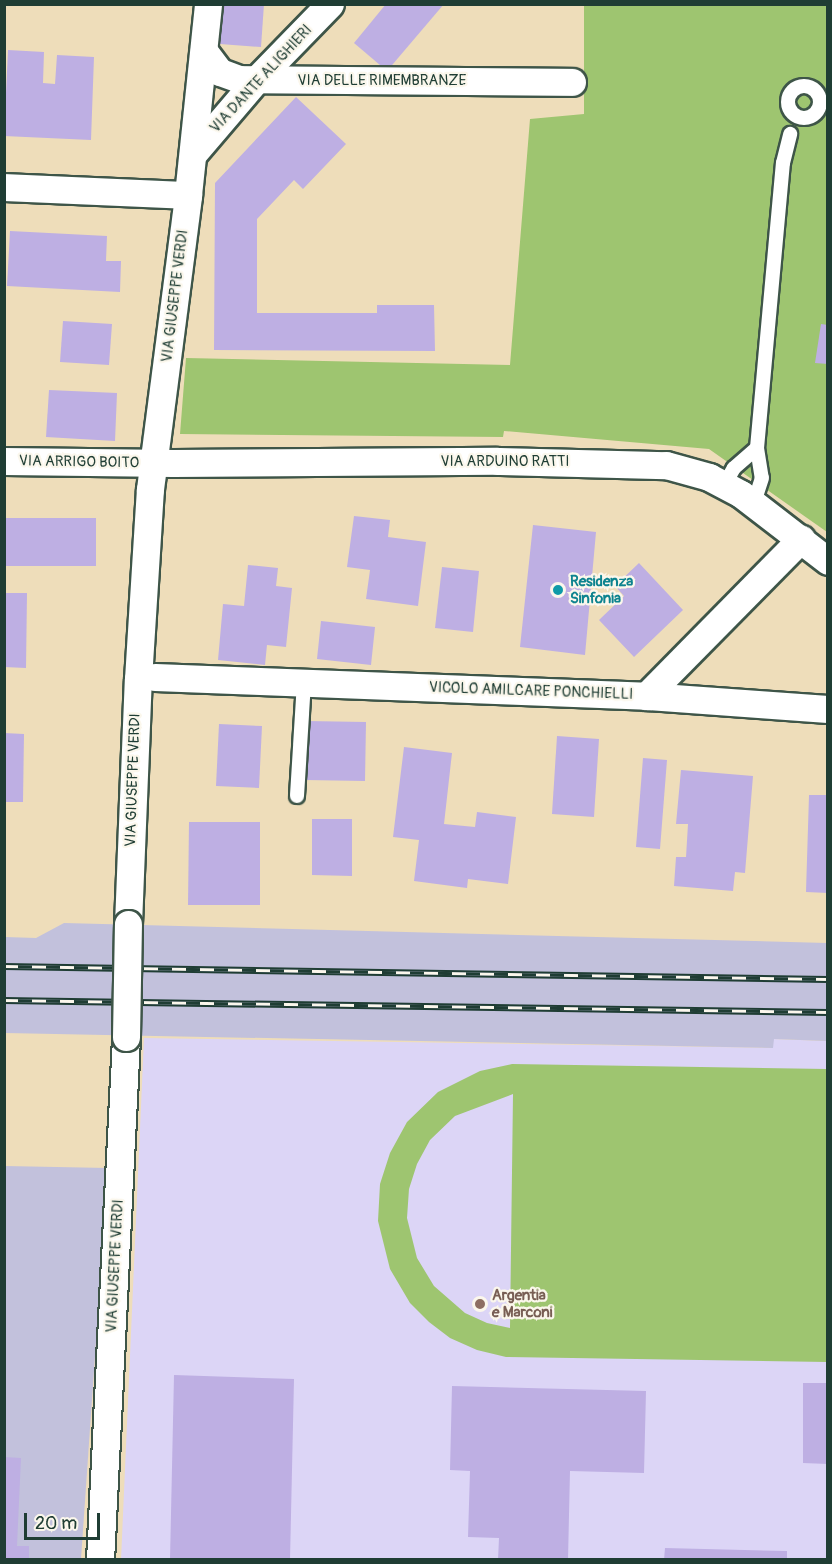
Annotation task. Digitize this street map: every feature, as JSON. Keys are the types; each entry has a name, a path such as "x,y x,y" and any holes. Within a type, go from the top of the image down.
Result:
{"street":[{"name":"VIA GIUSEPPE VERDI","path":"100,1560 126,1037 138,679 153,463 193,154 208,4"},
{"name":"VIA DANTE ALIGHIERI","path":"193,154 256,80 330,4"},
{"name":"VIA DELLE RIMEMBRANZE","path":"204,51 211,63 225,75 256,80 572,82"},
{"path":"4,187 188,195"},
{"name":"VIA ARRIGO BOITO","path":"4,461 153,463"},
{"name":"VIA ARDUINO RATTI","path":"153,463 497,461 652,464 690,471 725,484 754,502 828,561"},
{"name":"VICOLO AMILCARE PONCHIELLI","path":"155,677 646,696 801,539"},
{"path":"646,696 828,709"}],"lane":[{"path":"801,86 808,86 822,92 824,105 814,115 798,117 788,105 792,91 801,86"},
{"path":"754,502 762,478 757,448 783,163 790,134 798,117"},
{"path":"725,484 734,468 757,448"},
{"path":"297,796 304,682"}],"shaded area":[{"path":"64,923 827,943 827,1041 774,1039 773,1048 5,1033 5,937 36,938"},
{"name":"Argentia e Marconi","path":"144,1038 772,1048 773,1039 827,1041 827,1559 121,1560"},
{"path":"5,1166 108,1168 81,1559 5,1560"}],"green space":[{"path":"584,5 827,5 827,532 709,449 504,431 503,437 180,434 186,358 510,365 530,119 584,114"},
{"path":"512,1064 827,1069 827,1362 506,1357 477,1350 450,1338 429,1322 410,1303 390,1269 378,1221 380,1184 390,1153 407,1122 438,1092 480,1071","holes":["513,1094 510,1328 487,1323 465,1313 434,1286 417,1258 407,1218 409,1189 417,1164 430,1140 455,1116"]}],"building":[{"path":"222,4 264,4 261,47 220,44"},
{"path":"386,4 444,4 387,71 354,43"},
{"path":"8,50 44,52 43,83 55,84 57,55 94,57 91,140 4,136"},
{"path":"296,97 346,144 303,189 294,180 257,219 257,313 377,313 377,305 434,305 435,351 214,350 215,183"},
{"path":"10,231 107,236 106,261 121,261 120,292 7,286"},
{"path":"63,321 112,324 109,365 60,362"},
{"path":"821,324 828,325 828,364 815,363"},
{"path":"49,390 117,393 115,441 46,437"},
{"path":"354,516 390,520 388,537 426,542 418,606 366,599 370,570 347,567"},
{"path":"4,518 96,518 96,566 4,566"},
{"name":"Residenza Sinfonia","path":"533,525 596,532 585,655 520,647"},
{"path":"639,563 683,610 634,657 599,620 624,596 615,586"},
{"path":"248,565 278,568 276,586 292,588 286,647 267,645 265,665 218,660 223,604 244,606"},
{"path":"442,567 479,571 473,632 435,628"},
{"path":"4,593 27,593 26,668 4,667"},
{"path":"321,621 375,627 371,665 317,659"},
{"path":"306,721 366,722 365,781 305,780"},
{"path":"219,724 262,726 259,788 216,786"},
{"path":"4,733 24,734 23,802 4,802"},
{"path":"557,736 599,739 594,817 552,814"},
{"path":"404,747 452,753 444,824 475,827 477,812 516,817 508,884 468,879 467,888 414,881 419,840 393,837"},
{"path":"643,758 667,760 660,849 636,847"},
{"path":"681,770 753,776 745,873 735,872 733,891 674,886 676,857 686,857 688,824 676,824"},
{"path":"809,795 828,795 828,893 806,892"},
{"path":"312,819 352,819 352,876 312,875"},
{"path":"189,822 260,822 260,905 188,905"},
{"path":"174,1375 294,1379 290,1560 170,1560"},
{"path":"803,1383 828,1383 828,1464 803,1463"},
{"path":"452,1386 646,1391 644,1473 570,1471 568,1560 498,1560 499,1538 468,1537 470,1471 450,1470"},
{"path":"4,1457 21,1458 17,1546 29,1546 29,1560 4,1560"},
{"path":"665,1548 787,1551 787,1560 664,1560"}],"railway":[{"path":"4,966 828,979"},
{"path":"4,1000 828,1012"}],"place":[{"name":"Residenza Sinfonia","path":"558,590"},
{"name":"Argentia e Marconi","path":"480,1304"}]}
